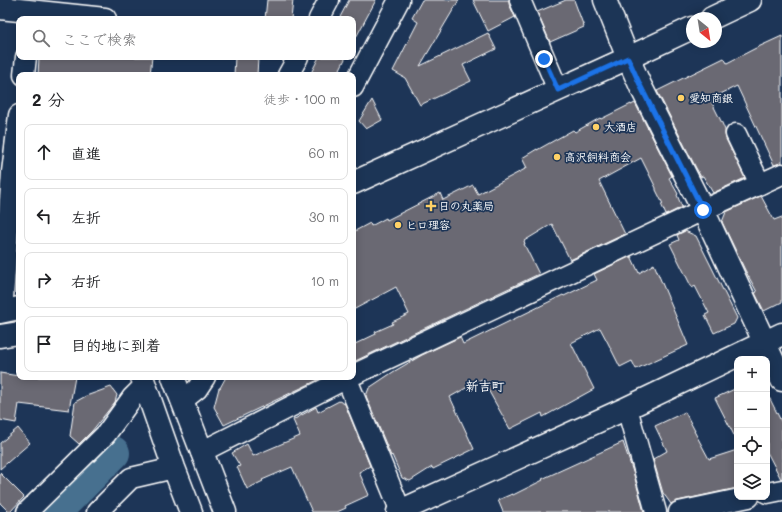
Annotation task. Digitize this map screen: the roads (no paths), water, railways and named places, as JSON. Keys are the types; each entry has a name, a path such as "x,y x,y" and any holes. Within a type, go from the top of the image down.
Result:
{"street":[{"path":"321,16 329,0"},
{"path":"356,80 399,0"},
{"path":"520,0 558,90"},
{"path":"605,0 641,87 703,210 773,338 782,380"},
{"path":"722,13 750,0"},
{"path":"0,8 80,16"},
{"path":"356,182 686,31"},
{"path":"24,72 26,60"},
{"path":"290,72 296,60"},
{"path":"7,311 6,171 16,128"},
{"path":"736,134 760,184"},
{"path":"356,373 782,174"},
{"path":"0,336 16,333"},
{"path":"349,380 400,512 627,408 773,338"},
{"path":"174,380 224,512"},
{"path":"182,402 197,389 203,380"},
{"path":"201,452 342,380"},
{"path":"143,381 191,512"},
{"path":"27,512 106,434 143,381"},
{"path":"627,408 656,512"},
{"path":"97,512 131,478 174,468"},
{"path":"770,492 782,490"},
{"path":"679,512 735,500"}],"waterway":[{"path":"54,512 113,453"}],"place":[{"name":"愛知商銀","path":"681,98"},
{"name":"大酒店","path":"596,127"},
{"name":"高沢飼料商会","path":"557,157"},
{"name":"日の丸薬局","path":"431,206"},
{"name":"ヒロ理容","path":"398,225"}],"district":[{"name":"新吉町","path":"485,386"}]}
